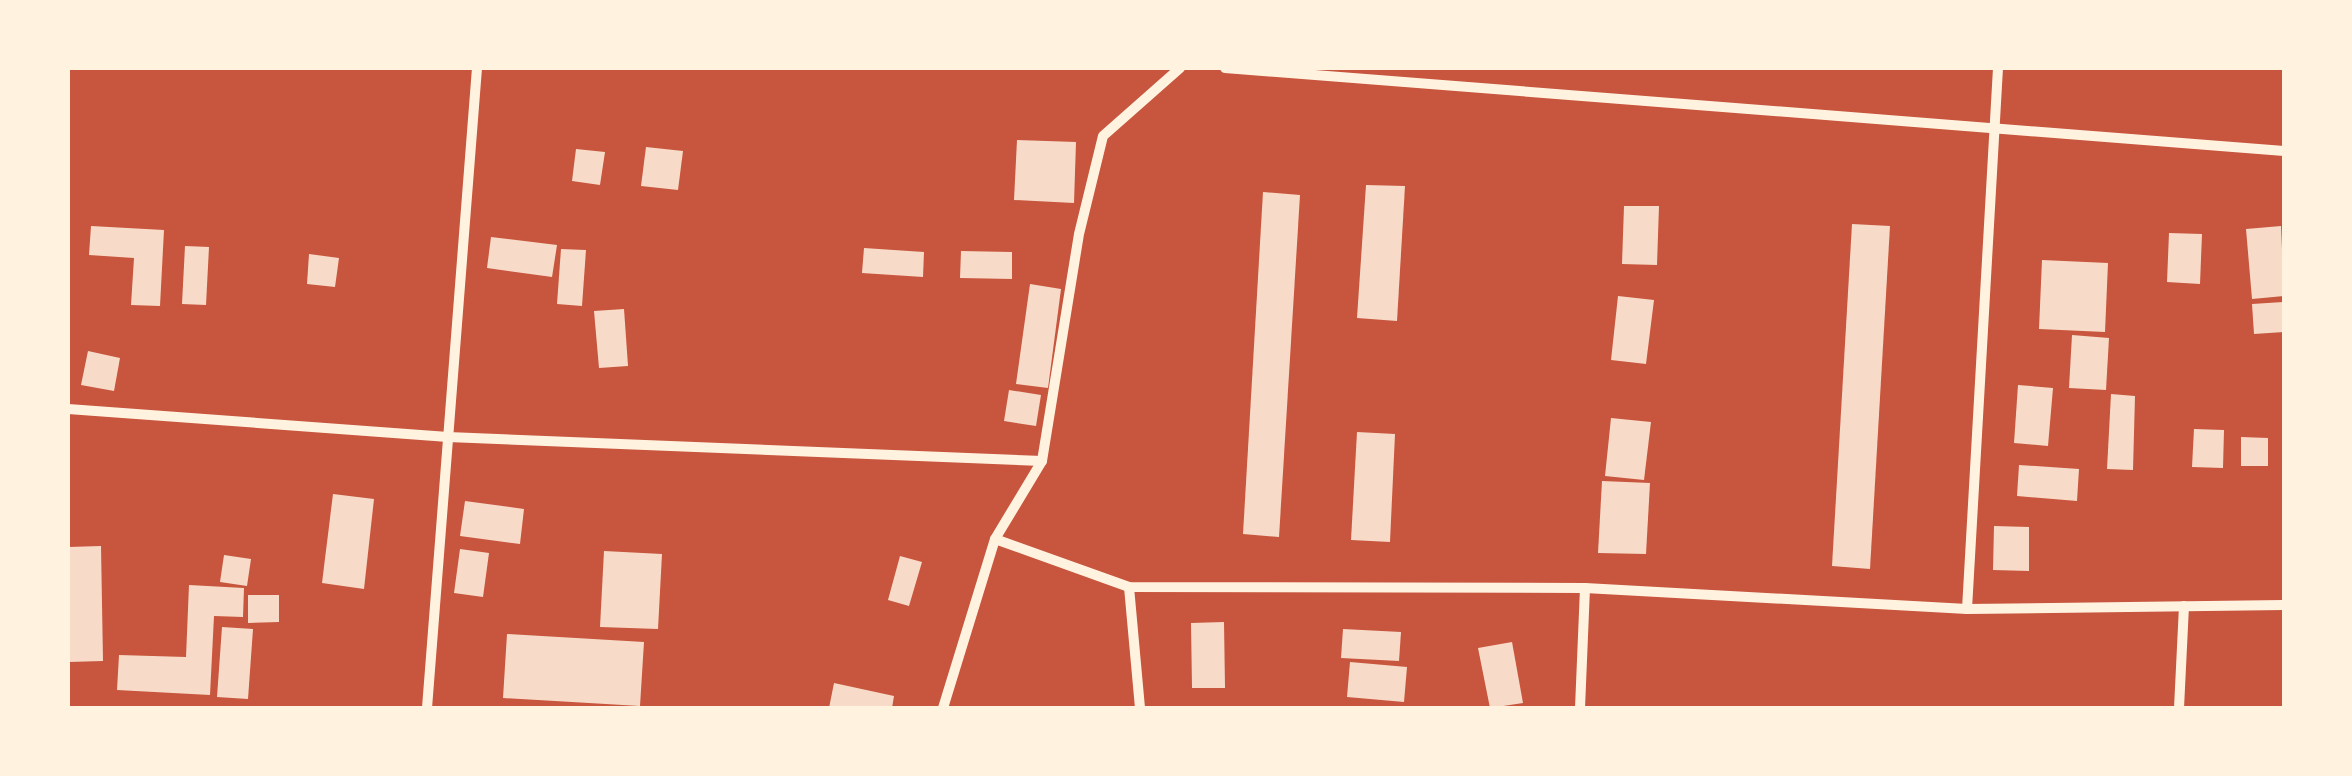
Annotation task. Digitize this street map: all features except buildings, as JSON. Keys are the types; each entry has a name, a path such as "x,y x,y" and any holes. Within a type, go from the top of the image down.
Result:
{"street":[{"path":"427,708 477,68"},
{"path":"943,708 994,539 1042,461 1079,234 1103,136 1180,68"},
{"path":"1225,68 2284,152"},
{"path":"1967,609 1998,68"},
{"path":"68,409 448,437 1042,461"},
{"path":"994,539 1129,587 1585,588 1967,609 2284,604"},
{"path":"1129,587 1140,708"},
{"path":"1580,708 1585,588"},
{"path":"2179,708 2184,606"}]}
